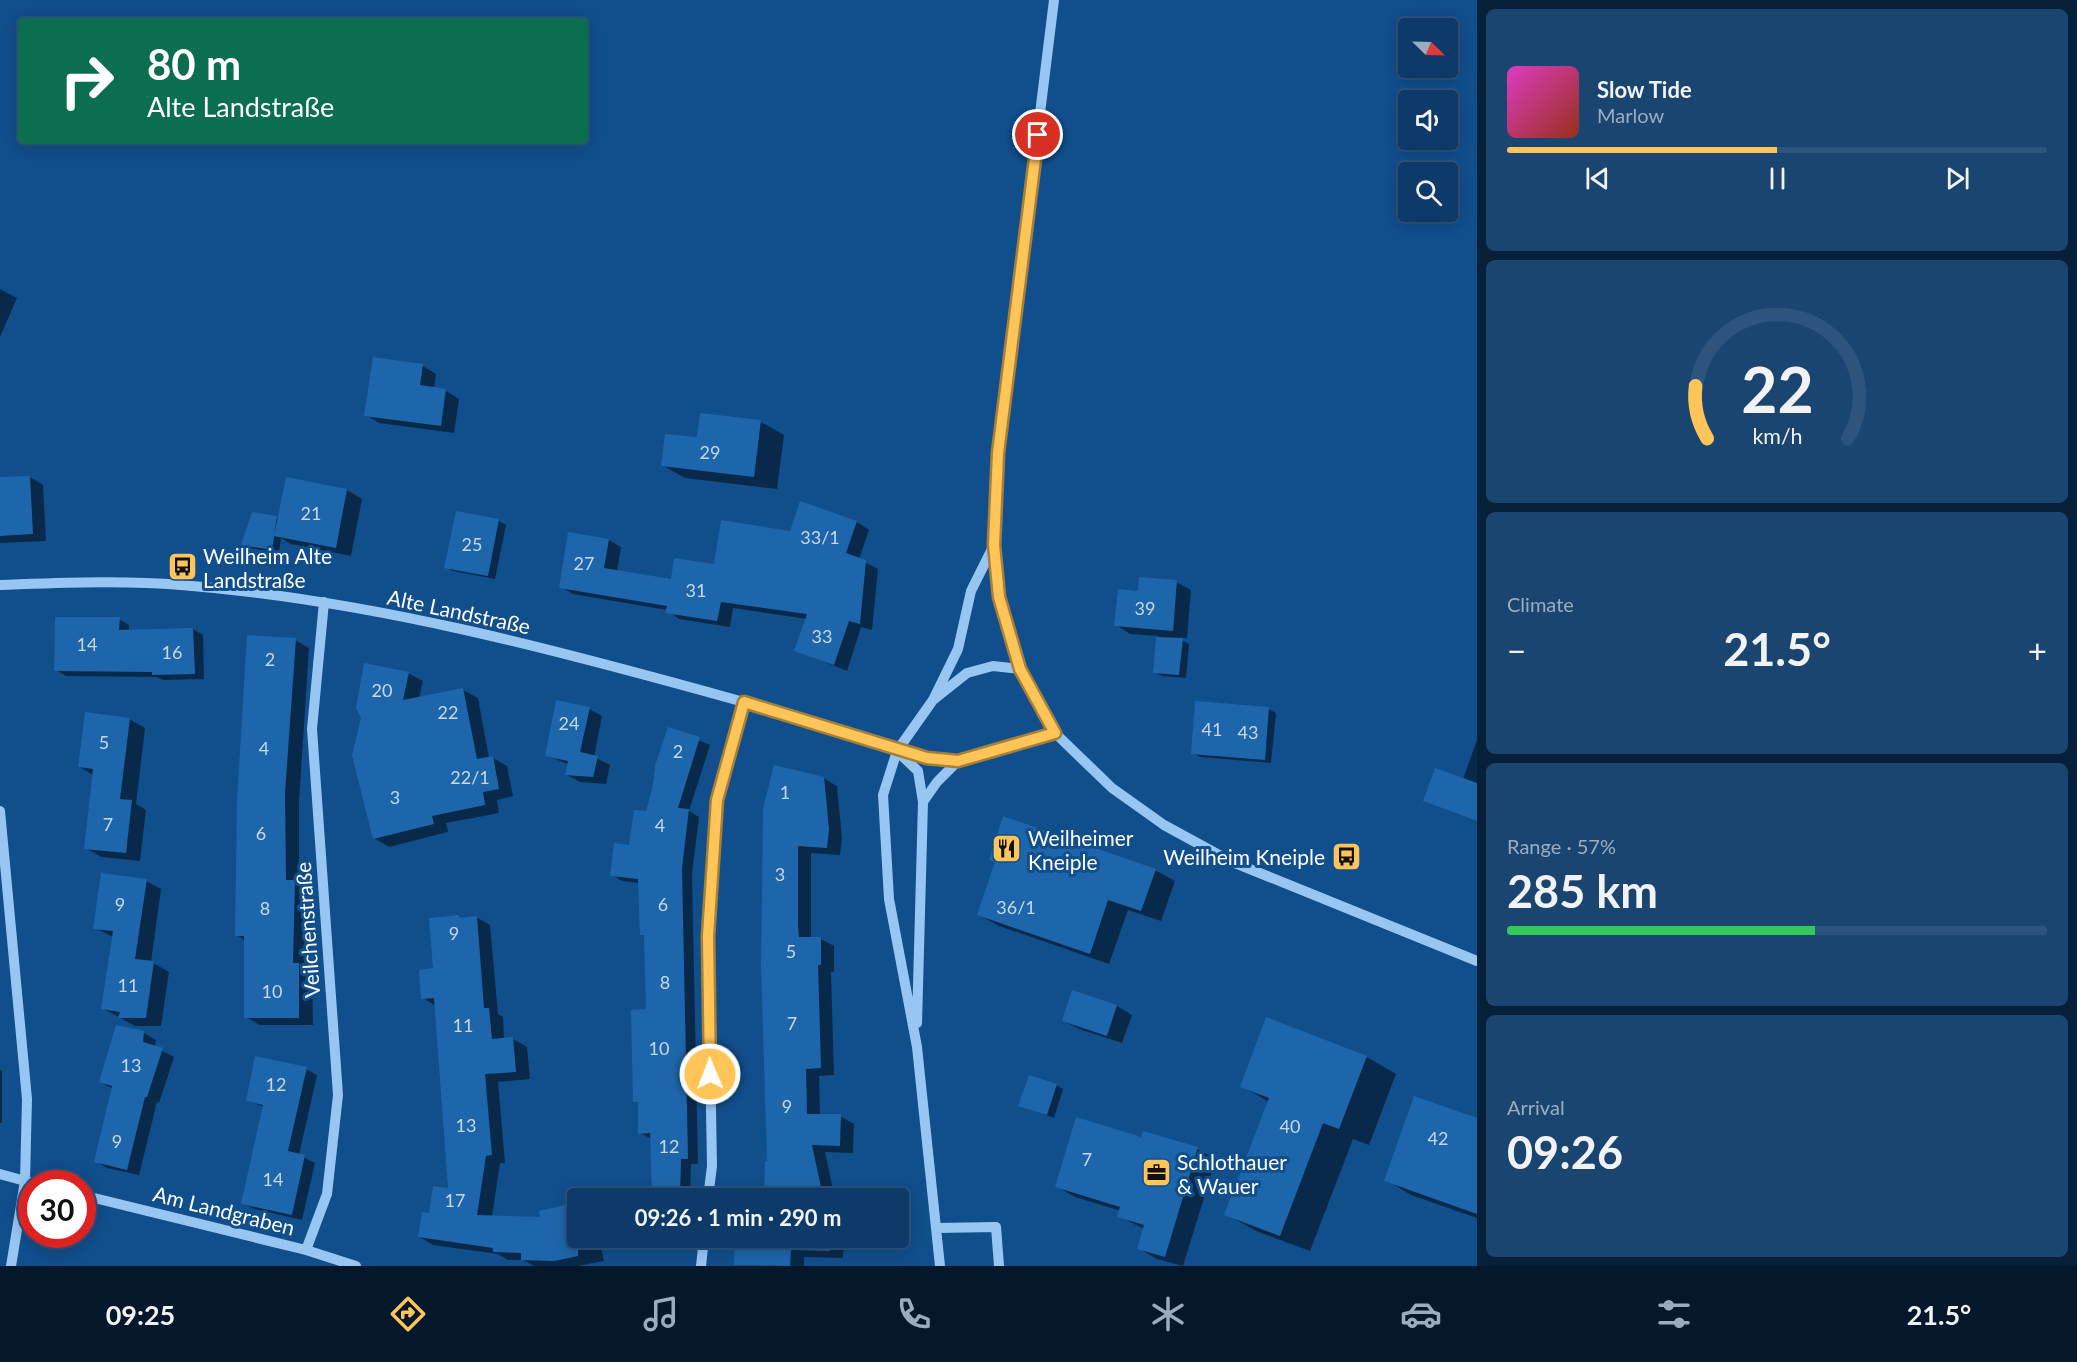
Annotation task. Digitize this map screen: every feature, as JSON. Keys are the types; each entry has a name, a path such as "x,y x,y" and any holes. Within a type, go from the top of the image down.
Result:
{"street":[{"path":"1054,0 998,453 994,545 999,597 1020,669 1055,733 1112,788 1174,831 1230,861 1477,962"},
{"path":"940,1266 917,1047 889,899 884,795 897,751 933,700 958,649 971,591 994,545"},
{"name":"Alte Landstraße","path":"0,585 108,582 179,584 324,602 588,659 744,702 897,751 927,758 958,761 1055,733"},
{"name":"Veilchenstraße","path":"306,1250 327,1194 338,1095 312,729 324,602"},
{"path":"933,700 967,673 993,666 1020,669"},
{"path":"709,1188 712,1166 708,936 717,800 744,702"},
{"path":"897,751 918,771 923,802 917,1047"},
{"path":"923,802 937,782 958,761"},
{"path":"0,811 27,1100 30,1170"},
{"path":"0,1174 18,1179"},
{"name":"Am Landgraben","path":"96,1198 306,1250 356,1266"},
{"path":"936,1228 996,1227 999,1266"},
{"path":"11,1266 18,1237"},
{"path":"701,1266 703,1248"}],"building":[{"path":"373,357 423,364 420,385 446,389 441,426 364,416"},
{"path":"700,413 761,420 754,477 661,466 665,434 697,437"},
{"path":"30,476 33,534 0,536 0,477"},
{"path":"286,477 347,489 336,548 274,536"},
{"path":"800,501 857,521 846,553 866,560 860,624 849,621 834,665 794,651 807,614 721,602 717,621 665,613 667,606 559,588 568,532 609,539 604,568 671,579 674,558 714,564 721,520 790,531"},
{"path":"456,511 499,519 488,576 444,568"},
{"path":"252,512 277,516 272,550 241,545"},
{"path":"1139,577 1177,580 1173,631 1114,626 1118,589 1138,591"},
{"path":"55,617 120,617 119,630 193,628 195,674 152,675 152,672 54,671"},
{"path":"247,635 296,638 285,793 286,880 295,880 293,963 299,963 299,1018 244,1018 244,936 235,936 237,801"},
{"path":"1156,637 1183,638 1179,675 1153,673"},
{"path":"364,663 409,672 403,700 463,688 477,759 493,756 499,789 483,792 485,805 432,816 434,824 373,839 352,755 361,718 356,708"},
{"path":"556,700 590,707 580,752 598,756 593,777 565,775 568,761 545,756"},
{"path":"1195,701 1269,707 1265,760 1191,754"},
{"path":"85,712 130,718 120,799 132,800 126,853 84,849 93,769 78,767"},
{"path":"668,727 700,737 678,808 689,809 682,868 688,1159 681,1159 680,1188 652,1188 650,1133 638,1134 638,1102 633,1102 631,1010 646,1009 644,935 640,935 638,879 610,876 614,843 629,845 634,810 646,811 655,766"},
{"path":"774,765 824,777 829,829 827,848 798,846 799,937 821,937 821,965 818,965 821,1068 806,1069 807,1114 841,1114 840,1146 812,1145 821,1188 764,1188 765,1161 767,1161 761,967 763,809"},
{"path":"1435,768 1477,783 1477,821 1423,801"},
{"path":"1003,816 1156,869 1141,911 1108,900 1090,954 977,915 995,862 989,860"},
{"path":"101,873 147,879 135,959 154,961 146,1018 118,1018 120,1012 101,1009 113,931 93,929"},
{"path":"477,916 484,1008 489,1008 492,1039 513,1037 516,1072 485,1074 492,1155 486,1156 477,1215 540,1217 539,1211 567,1205 567,1248 578,1248 578,1256 554,1261 521,1260 521,1253 493,1252 493,1248 418,1237 422,1212 429,1213 433,1186 448,1188 434,998 421,999 419,970 433,968 429,918"},
{"path":"1072,990 1117,1005 1107,1036 1062,1021"},
{"path":"1266,1017 1367,1056 1339,1129 1323,1123 1280,1236 1224,1215 1269,1098 1240,1087"},
{"path":"116,1025 144,1031 143,1042 163,1048 147,1097 145,1097 127,1170 94,1162 112,1086 99,1082"},
{"path":"255,1056 307,1067 288,1151 305,1155 292,1215 241,1204 263,1105 246,1101"},
{"path":"1029,1075 1057,1084 1047,1115 1018,1106"},
{"path":"1414,1096 1477,1118 1477,1214 1384,1181"},
{"path":"1076,1117 1141,1137 1143,1131 1198,1147 1165,1257 1137,1249 1144,1225 1117,1217 1120,1207 1055,1187"},
{"path":"735,1248 830,1248 830,1251 791,1250 790,1266 734,1265"}],"place":[{"name":"Weilheim Alte Landstraße","path":"182,567"},
{"name":"Weilheimer Kneiple","path":"1007,849"},
{"name":"Weilheim Kneiple","path":"1346,856"},
{"name":"Schlothauer & Wauer","path":"1156,1173"}],"route":[{"path":"710,1074 708,936 717,800 744,702 897,751 927,758 958,761 1055,733 1020,669 999,597 994,545 998,453 1038,135"}]}
